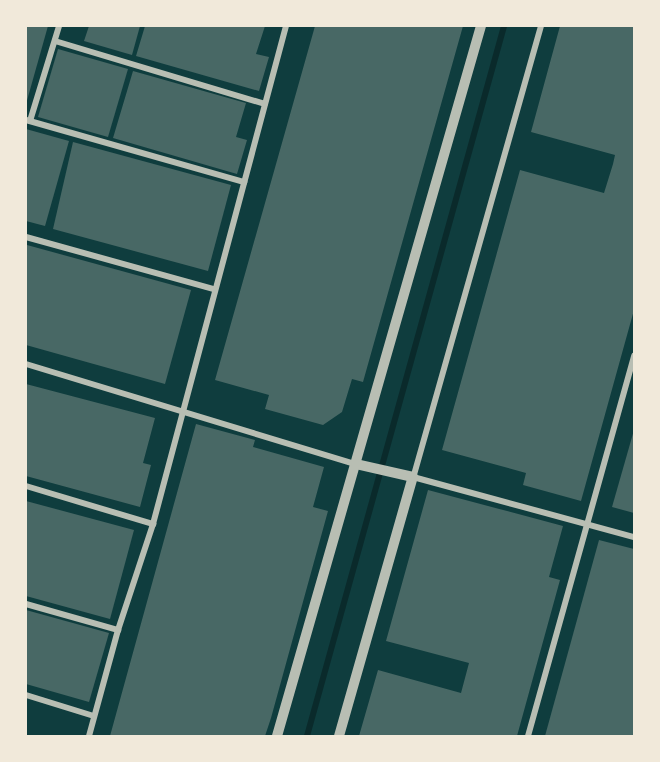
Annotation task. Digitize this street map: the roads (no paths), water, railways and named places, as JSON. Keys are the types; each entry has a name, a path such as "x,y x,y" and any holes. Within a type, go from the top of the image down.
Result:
{"street":[{"path":"58,26 28,121 244,182"},
{"path":"89,736 118,630 153,524 213,290 286,26"},
{"path":"277,736 360,465 482,26"},
{"path":"339,736 407,476 541,26"},
{"path":"55,41 265,104"},
{"path":"26,237 213,290"},
{"path":"528,736 585,524 634,356"},
{"path":"26,364 360,465 634,537"},
{"path":"26,486 153,524"},
{"path":"26,604 118,630"},
{"path":"26,695 94,716"}],"waterway":[{"path":"307,736 504,26"}]}
